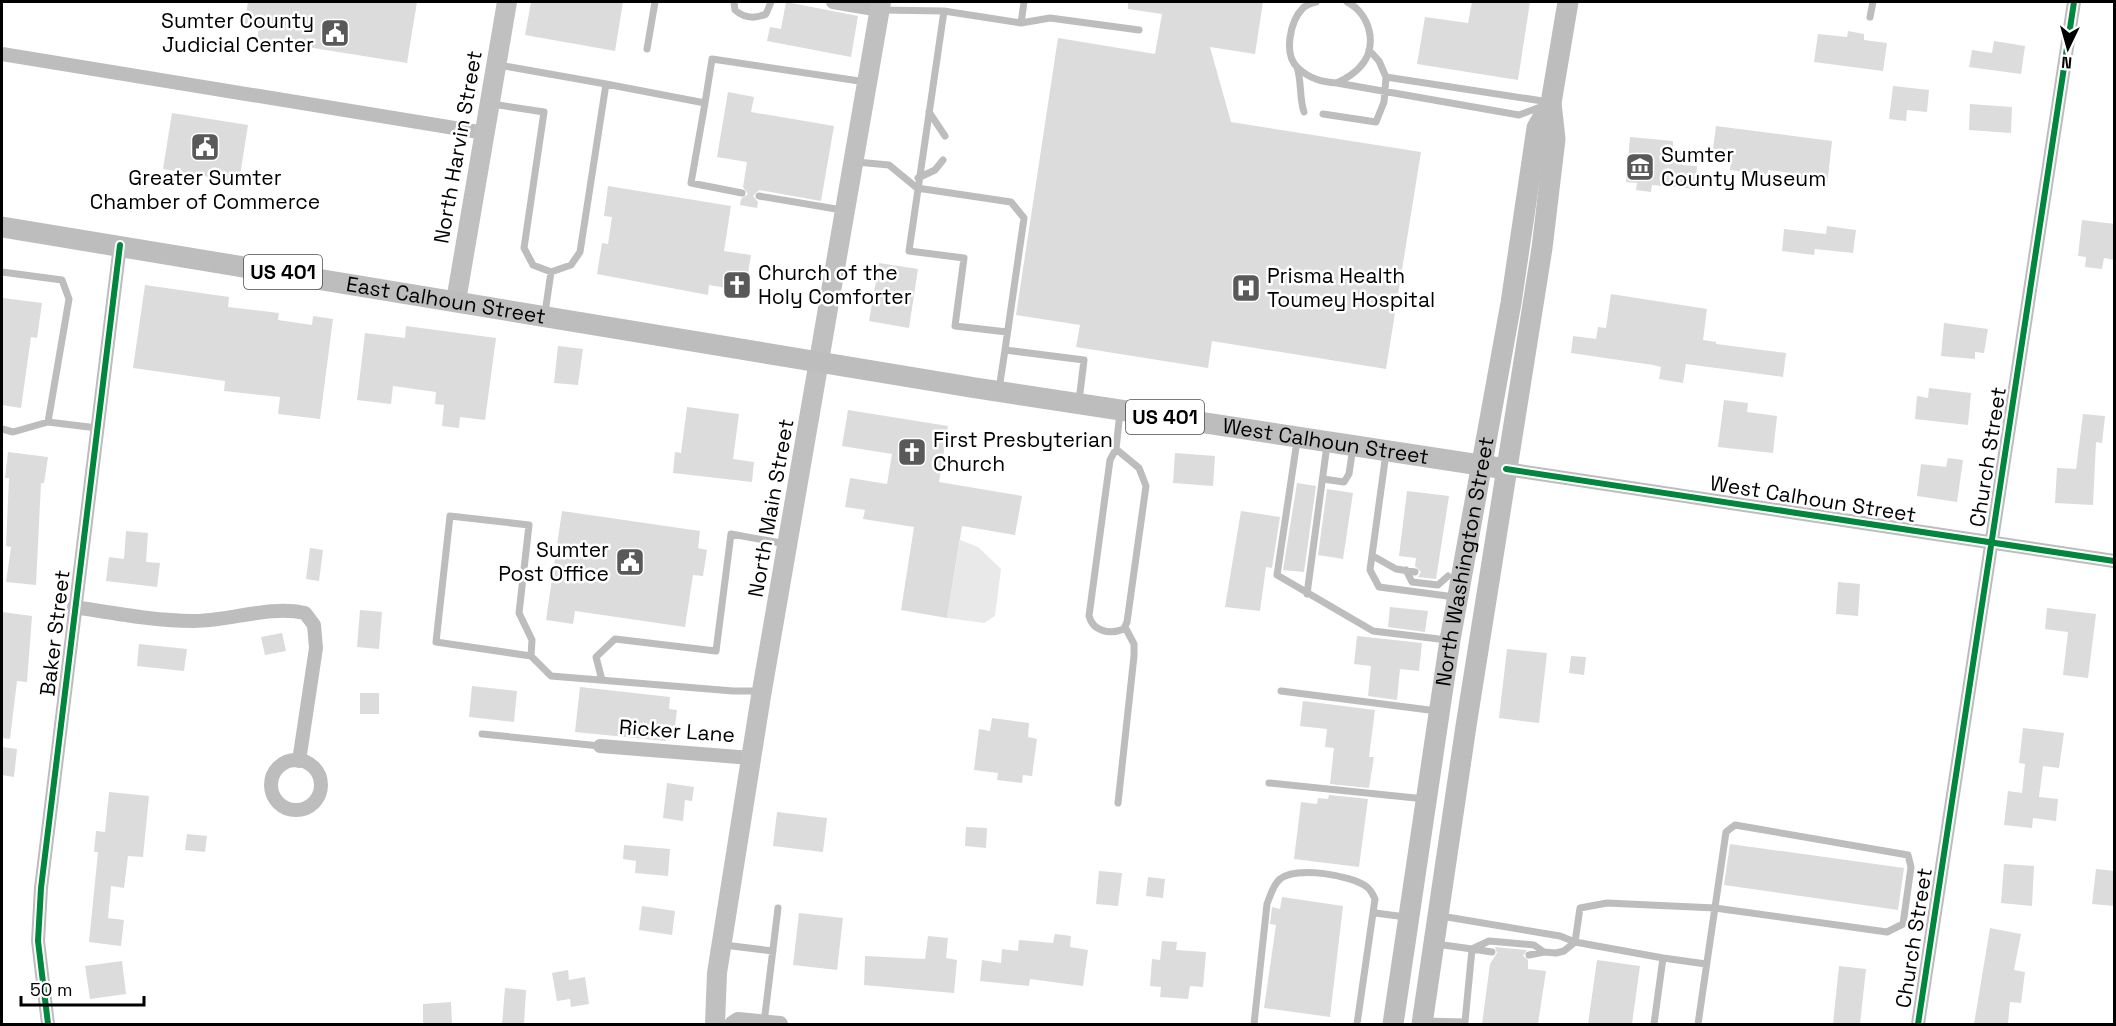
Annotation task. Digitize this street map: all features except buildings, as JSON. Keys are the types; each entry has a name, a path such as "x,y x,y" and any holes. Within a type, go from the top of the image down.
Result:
{"main road":[{"name":"North Harvin Street","path":"456,301 507,2"},
{"name":"North Washington Street","path":"1422,1023 1542,248 1555,139 1551,103 1568,2"},
{"name":"North Main Street","path":"715,1024 717,973 751,758 821,363 880,6"},
{"name":"North Washington Street","path":"1392,1024 1450,640 1456,583 1511,303 1536,128 1551,103"},
{"name":"East Calhoun Street","path":"2,227 821,363"},
{"name":"West Calhoun Street","path":"821,363 1506,469"}],"street":[{"path":"833,2 880,6"},
{"name":"Church Street","path":"1918,1024 2074,2"},
{"path":"2,54 485,133"},
{"name":"Baker Street","path":"48,1024 39,962 40,909 74,607 120,245"},
{"name":"West Calhoun Street","path":"1506,469 2115,561"},
{"path":"74,607 165,620 195,621 263,614 305,614 316,634 299,760"},
{"name":"Ricker Lane","path":"600,746 751,758"},
{"path":"732,1024 738,1020 772,1024"}],"lane":[{"path":"647,49 655,2"},
{"path":"734,2 735,10 741,15 758,17 766,14 771,2"},
{"path":"1021,23 1024,2"},
{"path":"1304,112 1300,100 1301,81 1291,55 1289,42 1294,24 1303,8 1316,2"},
{"path":"1337,83 1362,65 1369,50 1370,31 1365,17 1349,2"},
{"path":"1870,17 1873,2"},
{"path":"880,6 944,11 1021,23 1050,18 1139,30"},
{"path":"944,11 909,251 964,258 955,326 1007,332"},
{"path":"1323,114 1376,122 1384,102 1386,77 1379,62 1369,50"},
{"path":"742,193 691,183 712,59 867,82"},
{"path":"496,64 705,103"},
{"path":"1297,67 1317,81 1519,115 1551,103"},
{"path":"1386,77 1551,103"},
{"path":"490,103 544,112 524,248 533,265 551,272 571,265 580,252 606,84"},
{"path":"929,112 945,136"},
{"path":"918,178 935,170 943,160"},
{"path":"854,162 889,165 917,188 1011,202 1024,218 999,391"},
{"path":"759,196 845,210"},
{"path":"2,272 62,280 69,299 48,422"},
{"path":"544,316 551,272"},
{"path":"1005,350 1084,360 1078,404"},
{"path":"1121,410 1116,449 1110,460 1089,616 1091,624 1097,629 1118,632 1125,627"},
{"path":"2,429 13,432 48,422 97,428"},
{"path":"1298,437 1277,575 1373,631 1450,640"},
{"path":"1307,594 1328,441"},
{"path":"1323,479 1344,482 1349,474 1353,446"},
{"path":"1116,449 1139,468 1146,486 1125,627 1134,644 1134,656 1118,803"},
{"path":"1386,451 1370,570 1379,587 1456,583"},
{"path":"531,657 532,640 519,613 529,525 450,516 436,642 531,657 551,676 733,691 762,691"},
{"path":"602,680 596,657 615,639 716,651 730,534 789,545"},
{"path":"1373,556 1396,569 1414,572"},
{"path":"1406,570 1412,582 1438,585 1456,583"},
{"path":"1439,575 1456,583"},
{"path":"1281,691 1439,711"},
{"path":"483,734 600,746"},
{"path":"1269,783 1426,799"},
{"path":"1529,955 1564,951 1575,942 1580,908 1607,903 1714,908 1887,932 1903,924 1911,867 1908,855 1735,825 1726,832 1714,908 1698,1024"},
{"path":"1254,1024 1267,904 1280,879 1293,873 1308,871 1358,882 1370,888 1375,899 1375,913 1357,1024"},
{"path":"772,1024 772,951 778,908"},
{"path":"1375,913 1408,918"},
{"path":"1438,916 1560,936 1575,942 1663,958 1707,964"},
{"path":"1472,949 1489,941 1534,945 1544,952"},
{"path":"1434,944 1492,952"},
{"path":"721,945 772,951"},
{"path":"1422,1023 1465,1022 1472,949"},
{"path":"1654,1024 1663,958"}],"shaded area":[{"path":"960,540 978,547 1001,569 995,616 984,623 947,618"}],"cycle path":[{"path":"1918,1024 2074,2"},
{"path":"48,1024 38,941 41,888 120,245"},
{"path":"1506,469 2114,561"}],"place":[{"name":"Sumter County Judicial Center","path":"335,33"},
{"name":"Greater Sumter Chamber of Commerce","path":"205,147"},
{"name":"Sumter County Museum","path":"1640,167"},
{"name":"Church of the Holy Comforter","path":"737,285"},
{"name":"Prisma Health Toumey Hospital","path":"1246,288"},
{"name":"First Presbyterian Church","path":"912,452"},
{"name":"Sumter Post Office","path":"630,562"}]}
